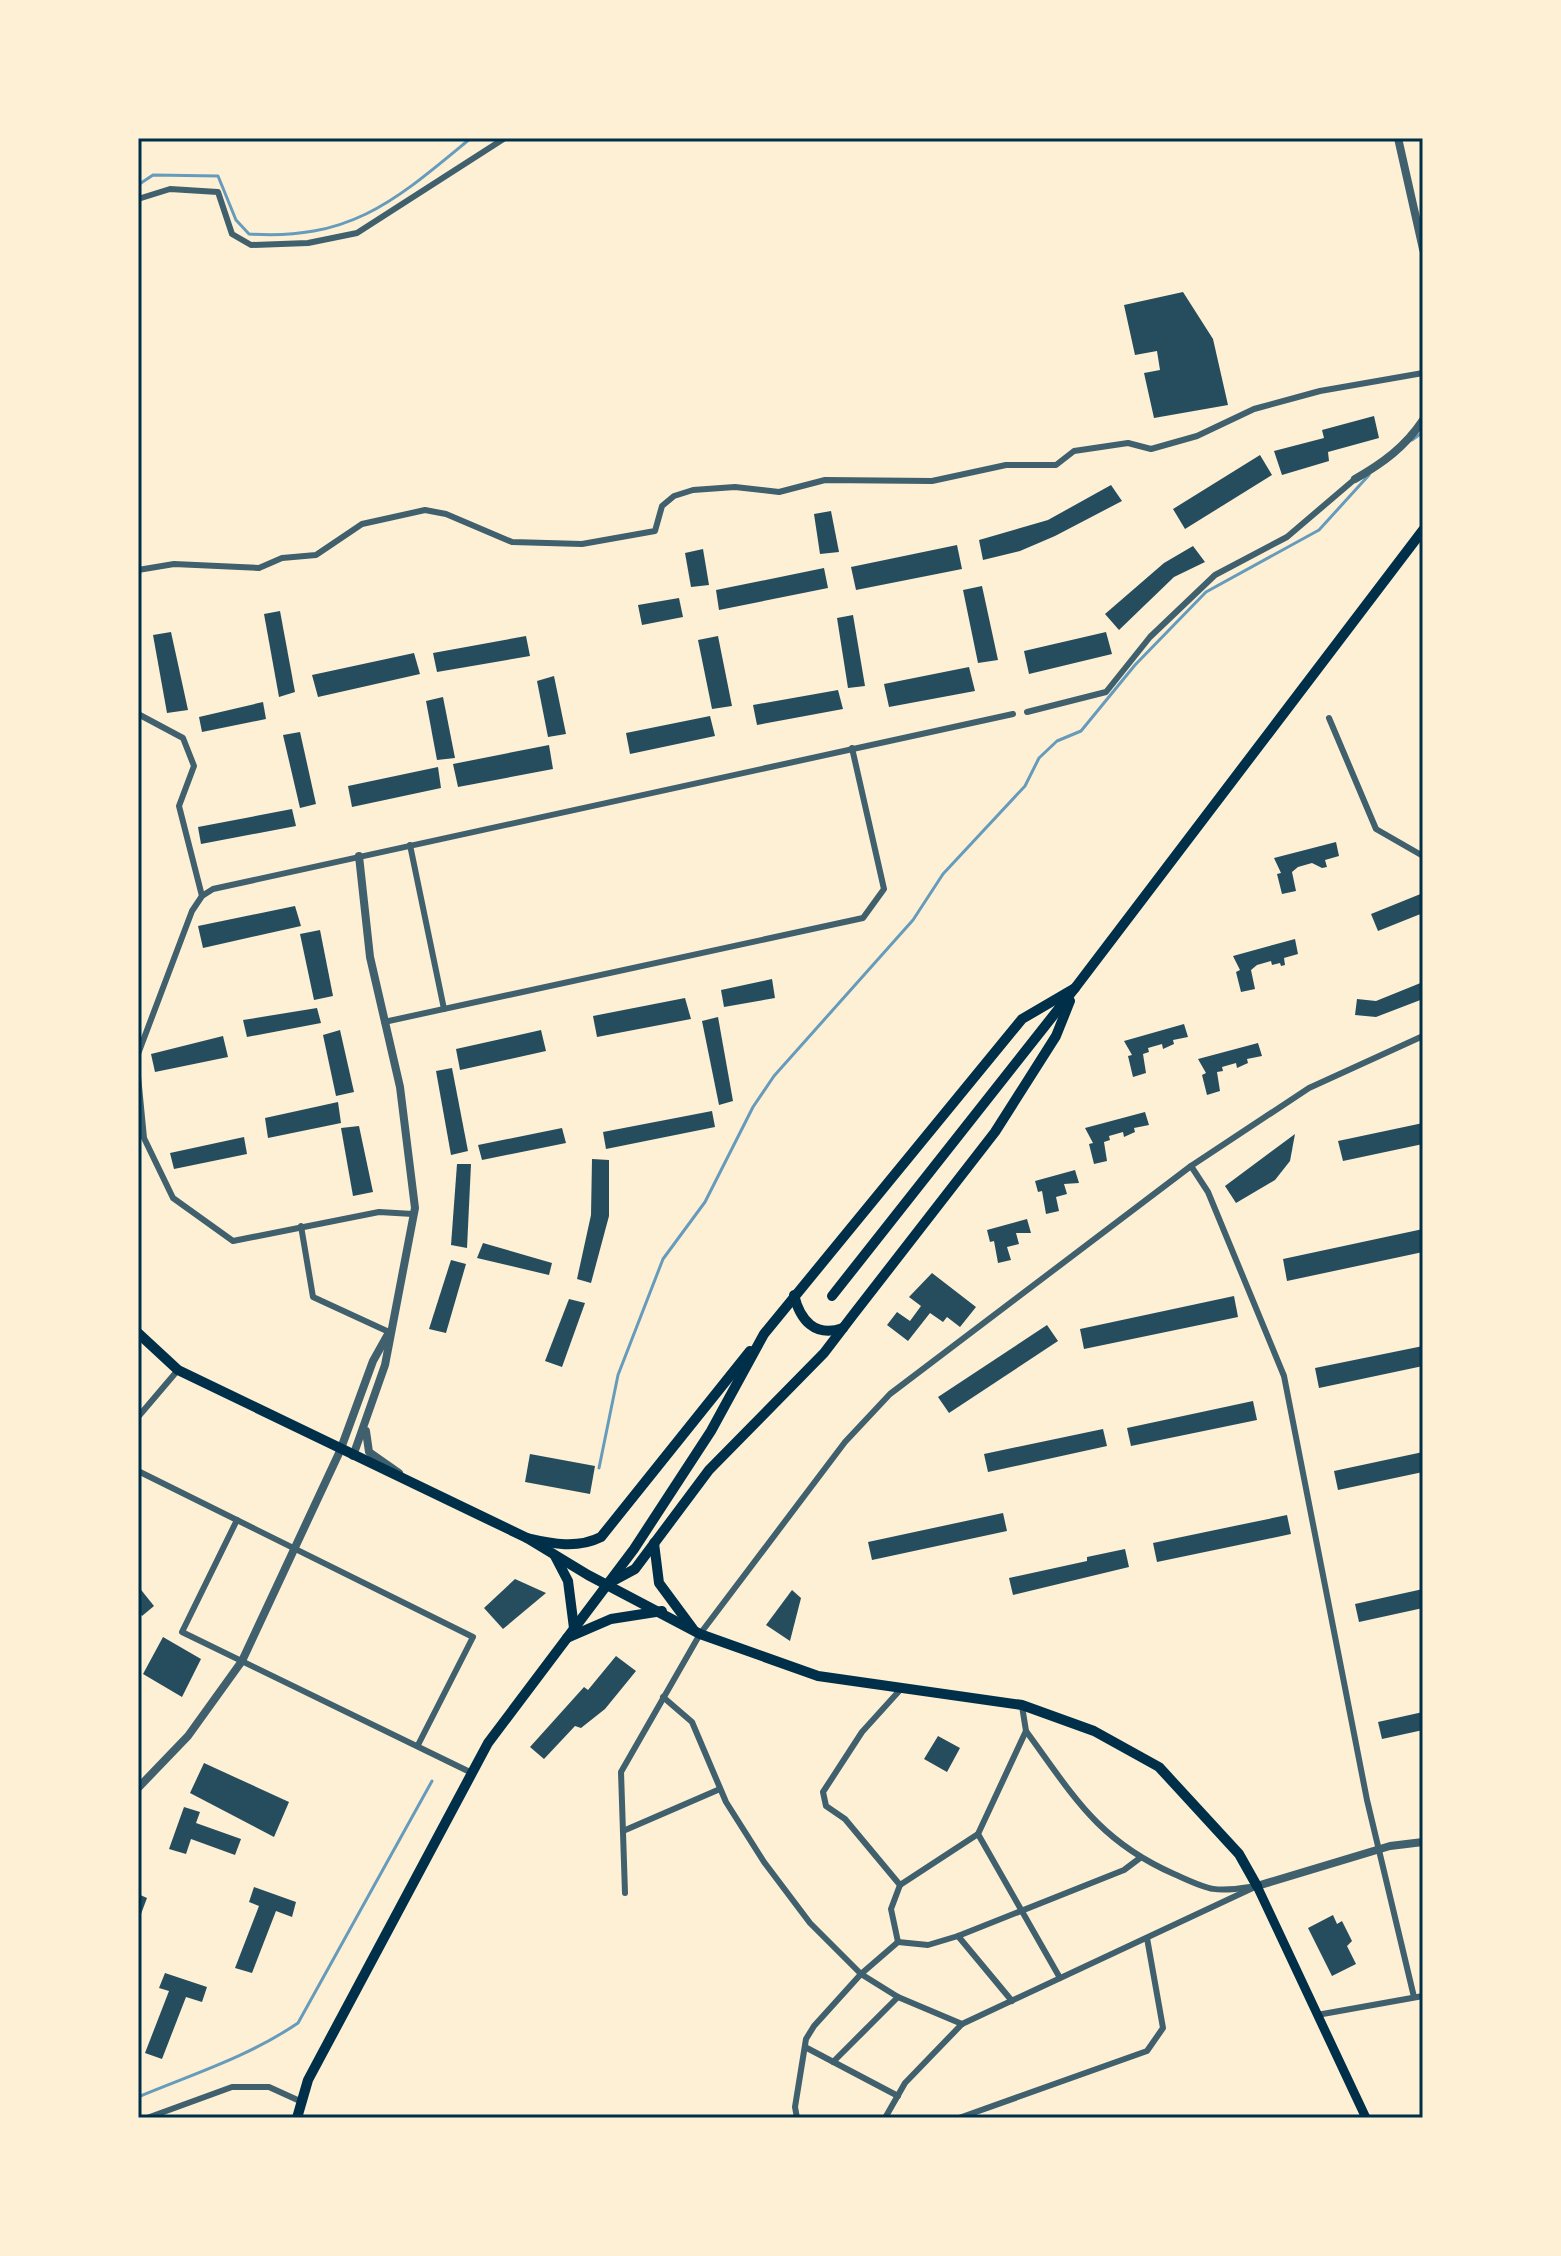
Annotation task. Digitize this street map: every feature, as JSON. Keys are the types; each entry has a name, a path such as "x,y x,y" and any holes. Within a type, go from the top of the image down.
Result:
{"main road":[{"path":"832,1296 1075,988 1423,530"},
{"path":"527,1538 567,1545 601,1537 794,1295 906,1165 1022,1019 1075,988"},
{"path":"606,1585 635,1569 709,1470 824,1353 995,1132 1056,1036 1075,988"},
{"path":"794,1295 804,1321 822,1331 841,1330 853,1315"},
{"path":"138,1333 178,1370 340,1451 527,1538 606,1585 662,1611 697,1632 818,1676 1022,1705 1094,1731 1159,1767 1239,1854 1366,2118"},
{"path":"297,2118 308,2080 488,1743 634,1549 711,1431 764,1334"},
{"path":"654,1542 659,1583 697,1632"},
{"path":"554,1554 571,1592 574,1628"},
{"path":"566,1639 611,1619 662,1611"}],"street":[{"path":"138,199 170,189 218,192 232,234 251,245 308,243 357,233 505,138"},
{"path":"1398,138 1423,249"},
{"path":"138,570 174,564 259,568 282,558 316,555 362,524 425,510 446,514 512,542 609,542 655,531 662,506 674,496 693,490 735,487 779,492 825,480 932,481 1006,465 1056,465 1074,451 1128,443 1151,449 1197,436 1254,409 1320,391 1423,373"},
{"path":"1027,712 1106,692 1150,637 1215,575 1287,537 1355,479 1385,462 1410,439 1423,420"},
{"path":"138,714 183,738 194,766 179,806 202,896"},
{"path":"413,1214 379,1212 233,1241 173,1198 144,1138 138,1054 192,911 202,896 213,889 246,879 1013,714"},
{"path":"1329,718 1376,829 1423,856"},
{"path":"384,1022 863,918 884,889 852,748"},
{"path":"410,845 444,1009"},
{"path":"353,1456 385,1365 413,1214 400,1087 370,957 359,856"},
{"path":"625,1893 621,1772 697,1632 845,1442 890,1394 1191,1166 1309,1088 1423,1036"},
{"path":"1191,1166 1208,1192 1284,1376 1379,1850 1414,1997"},
{"path":"301,1226 313,1297 389,1332"},
{"path":"138,1788 188,1736 242,1661 340,1451 373,1361 389,1332"},
{"path":"138,1417 178,1370"},
{"path":"366,1422 369,1452 415,1486"},
{"path":"138,1471 473,1637 418,1745"},
{"path":"237,1520 182,1632 472,1773"},
{"path":"900,1690 862,1732 823,1792 826,1806 845,1819 900,1885"},
{"path":"663,1697 692,1722 720,1789 764,1862 800,1911 861,1974 898,1997 962,2024"},
{"path":"1022,1705 1026,1731 1093,1821 1140,1858 1215,1892 1257,1886 1379,1850 1423,1842"},
{"path":"898,1942 891,1909 900,1885 978,1834 1026,1731"},
{"path":"623,1831 720,1789"},
{"path":"978,1834 1060,1978"},
{"path":"797,2118 795,2107 805,2047 814,2026 861,1974 898,1942 928,1945 958,1936 1124,1870 1140,1858"},
{"path":"885,2118 905,2083 962,2024 1257,1886"},
{"path":"958,1936 1012,2001"},
{"path":"959,2118 1147,2051 1163,2028 1147,1938"},
{"path":"1317,2015 1423,1996"},
{"path":"833,2062 898,1997"},
{"path":"805,2047 898,2096"},
{"path":"147,2118 232,2087 269,2087 302,2102"}],"building":[{"path":"1183,292 1213,339 1228,405 1154,418 1144,373 1160,370 1157,351 1135,355 1124,305"},
{"path":"1374,416 1379,438 1328,452 1329,461 1282,475 1274,451 1324,438 1322,430"},
{"path":"1260,455 1272,475 1185,529 1173,509"},
{"path":"1111,485 1122,501 1020,551 983,560 979,540 1048,520"},
{"path":"831,511 839,552 820,554 814,514"},
{"path":"957,545 962,569 856,590 851,567"},
{"path":"1193,546 1205,562 1174,577 1119,630 1105,614 1164,563"},
{"path":"703,549 709,585 691,587 685,553"},
{"path":"824,568 828,588 719,610 716,590"},
{"path":"982,586 998,660 978,663 963,590"},
{"path":"679,598 683,617 642,625 638,605"},
{"path":"280,611 295,692 279,697 264,614"},
{"path":"853,615 865,686 848,688 837,618"},
{"path":"171,632 188,710 167,713 153,635"},
{"path":"1106,632 1112,654 1029,674 1024,651"},
{"path":"526,636 530,656 437,672 433,653"},
{"path":"718,636 732,706 712,709 698,640"},
{"path":"414,653 420,674 318,697 312,675"},
{"path":"969,667 975,691 889,707 884,684"},
{"path":"554,676 566,734 548,737 537,681"},
{"path":"838,690 843,709 757,725 753,705"},
{"path":"443,697 455,758 437,760 426,701"},
{"path":"263,702 266,719 202,732 199,717"},
{"path":"710,716 715,736 630,754 626,733"},
{"path":"300,732 316,804 300,808 283,735"},
{"path":"549,745 553,769 458,787 453,764"},
{"path":"438,767 441,788 352,807 348,786"},
{"path":"292,809 296,826 201,844 198,827"},
{"path":"1336,842 1339,856 1325,860 1327,867 1312,863 1298,867 1292,872 1296,891 1282,894 1277,874 1281,873 1274,858"},
{"path":"1423,893 1423,913 1378,931 1371,914"},
{"path":"295,906 301,926 203,948 198,926"},
{"path":"320,930 333,996 314,1000 300,934"},
{"path":"1295,939 1298,954 1284,958 1285,965 1272,965 1271,961 1257,965 1251,970 1255,989 1241,992 1236,972 1240,970 1233,956"},
{"path":"772,979 775,998 724,1007 721,990"},
{"path":"1423,982 1423,999 1376,1017 1355,1015 1357,999 1376,1001"},
{"path":"685,998 691,1019 597,1037 593,1016"},
{"path":"317,1008 321,1023 247,1037 243,1020"},
{"path":"718,1017 733,1101 719,1105 702,1021"},
{"path":"1184,1024 1188,1037 1173,1040 1174,1044 1163,1049 1162,1044 1148,1048 1149,1052 1143,1054 1146,1073 1133,1077 1128,1056 1132,1055 1124,1041"},
{"path":"340,1030 354,1092 336,1096 323,1035"},
{"path":"541,1030 546,1051 460,1070 456,1049"},
{"path":"223,1036 228,1057 155,1072 151,1054"},
{"path":"1258,1043 1262,1056 1247,1059 1248,1063 1237,1068 1236,1063 1222,1067 1223,1071 1217,1072 1220,1091 1207,1095 1202,1075 1206,1073 1198,1059"},
{"path":"452,1068 468,1151 451,1155 436,1071"},
{"path":"338,1102 341,1123 268,1138 265,1118"},
{"path":"712,1111 715,1127 606,1149 603,1132"},
{"path":"1145,1112 1149,1125 1134,1128 1135,1132 1124,1137 1123,1132 1109,1136 1110,1140 1104,1142 1107,1161 1094,1164 1089,1144 1093,1143 1085,1128"},
{"path":"1423,1123 1423,1144 1343,1161 1338,1141"},
{"path":"359,1126 373,1192 353,1196 341,1128"},
{"path":"562,1128 566,1143 482,1160 478,1145"},
{"path":"1295,1134 1290,1161 1275,1180 1236,1203 1225,1186"},
{"path":"244,1137 247,1154 174,1169 170,1153"},
{"path":"592,1159 609,1160 609,1216 591,1283 577,1279 591,1215"},
{"path":"457,1164 471,1164 467,1248 451,1245"},
{"path":"1075,1170 1079,1183 1064,1184 1067,1194 1056,1197 1059,1211 1046,1214 1042,1191 1038,1192 1035,1181"},
{"path":"1027,1219 1031,1233 1016,1233 1019,1244 1007,1247 1011,1260 998,1263 994,1241 990,1242 987,1230"},
{"path":"1423,1229 1423,1252 1287,1281 1283,1259"},
{"path":"483,1243 552,1263 549,1275 477,1258"},
{"path":"451,1260 466,1264 446,1333 429,1329"},
{"path":"932,1273 976,1307 960,1327 947,1317 943,1322 930,1313 908,1341 887,1325 897,1312 910,1321 921,1306 909,1297"},
{"path":"1234,1296 1238,1317 1084,1349 1080,1329"},
{"path":"569,1299 585,1303 562,1367 545,1361"},
{"path":"1047,1325 1058,1341 949,1413 938,1397"},
{"path":"1423,1346 1423,1366 1319,1388 1315,1368"},
{"path":"1253,1401 1257,1420 1131,1446 1127,1428"},
{"path":"1103,1429 1107,1446 988,1472 984,1454"},
{"path":"1423,1452 1423,1472 1338,1490 1334,1471"},
{"path":"530,1454 595,1466 590,1494 525,1482"},
{"path":"1003,1513 1007,1531 872,1560 868,1542"},
{"path":"1287,1515 1291,1534 1157,1562 1153,1543"},
{"path":"1125,1549 1129,1567 1013,1595 1009,1578 1087,1561 1087,1557"},
{"path":"515,1579 546,1593 503,1629 484,1608"},
{"path":"138,1586 154,1606 142,1616 138,1610"},
{"path":"1423,1589 1423,1608 1359,1622 1355,1604"},
{"path":"792,1590 801,1598 790,1641 766,1625"},
{"path":"163,1637 201,1659 182,1697 143,1674"},
{"path":"616,1656 636,1671 605,1709 581,1728 575,1726 544,1759 530,1747 584,1687 588,1690"},
{"path":"1423,1712 1423,1730 1382,1739 1378,1722"},
{"path":"938,1736 960,1748 947,1772 924,1759"},
{"path":"204,1763 289,1802 274,1837 190,1793"},
{"path":"184,1807 200,1812 196,1823 241,1839 235,1855 191,1839 186,1854 169,1849"},
{"path":"254,1887 296,1902 292,1917 276,1911 252,1973 235,1968 259,1906 249,1902"},
{"path":"138,1894 147,1898 141,1914 138,1913"},
{"path":"1333,1915 1337,1924 1342,1921 1352,1941 1347,1946 1356,1964 1332,1976 1308,1928"},
{"path":"165,1973 207,1987 202,2002 186,1997 162,2059 145,2053 169,1991 159,1988"}],"waterway":[{"path":"138,185 153,175 218,176 236,220 249,234 317,231 371,212 420,180 471,138"},
{"path":"1412,440 1423,432"},
{"path":"599,1468 618,1375 663,1259 705,1202 753,1107 774,1076 913,920 943,874 1025,786 1039,758 1057,741 1081,731 1135,665 1206,592 1319,530 1369,475"},
{"path":"138,2097 240,2055 298,2023 432,1781"}]}
